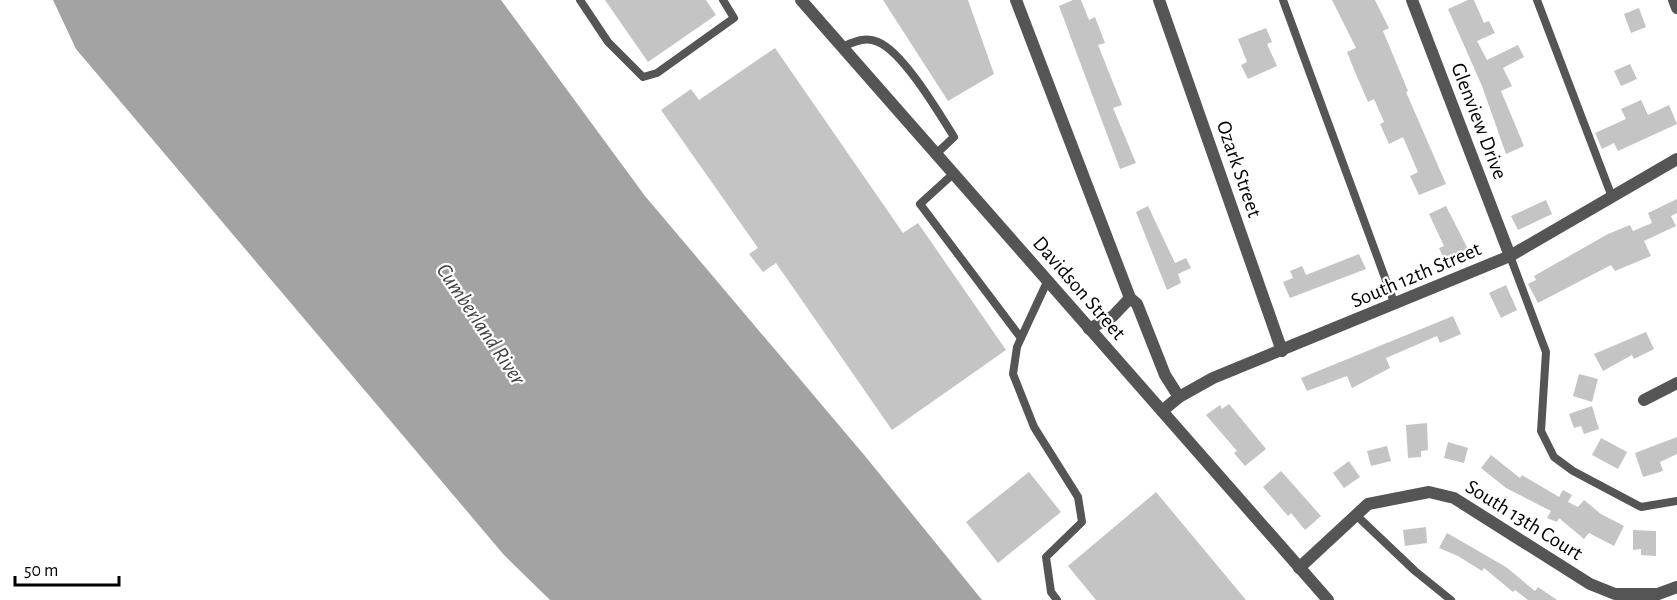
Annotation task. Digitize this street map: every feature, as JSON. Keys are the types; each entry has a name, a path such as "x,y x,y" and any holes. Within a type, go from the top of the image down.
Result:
{"street":[{"name":"Davidson Street","path":"801,0 1328,600"},
{"name":"Davidson Street","path":"1016,0 1130,298 1137,304 1165,375 1179,397"},
{"name":"Ozark Street","path":"1159,0 1282,351"},
{"name":"Glenview Drive","path":"1412,0 1510,256"},
{"path":"1674,0 1677,8"},
{"name":"South 12th Street","path":"1162,411 1179,397 1213,378 1510,256 1677,159"},
{"path":"1089,329 1113,316 1130,298"},
{"path":"1644,400 1677,383"},
{"name":"South 13th Court","path":"1299,568 1368,504 1429,492 1454,498 1590,584 1615,594 1658,594 1677,586"}],"lane":[{"path":"580,0 608,42 643,77 657,73 734,18 723,0"},
{"path":"1537,0 1612,197"},
{"path":"1286,1 1395,305"},
{"path":"842,47 861,39 879,42 908,68 954,137 936,154"},
{"path":"953,174 920,204 1021,338"},
{"path":"1510,256 1546,352 1541,431 1554,457 1573,471 1641,507 1677,501"},
{"path":"1047,282 1017,347 1013,374 1034,427 1078,497 1082,522 1046,556 1051,592 1057,600"},
{"path":"1356,515 1415,572 1451,600"}],"water":[{"name":"Cumberland River","path":"53,0 501,0 645,196 865,456 982,600 550,600 504,555 76,49"}],"building":[{"path":"605,0 706,0 716,15 648,62"},
{"path":"883,0 968,0 994,74 948,101"},
{"path":"1073,0 1081,0 1089,20 1095,17 1105,43 1098,45 1122,105 1113,108 1136,163 1120,169 1059,6"},
{"path":"1332,0 1375,0 1389,28 1383,31 1408,91 1406,92 1446,184 1419,195 1410,176 1418,172 1403,137 1389,144 1380,124 1384,122 1374,99 1368,102 1347,52 1356,48"},
{"path":"1468,0 1474,0 1484,23 1489,21 1495,33 1477,41 1487,60 1518,45 1524,57 1503,68 1512,86 1501,91 1524,146 1506,154 1482,86 1448,9"},
{"path":"1639,8 1646,27 1631,33 1624,14"},
{"path":"1266,28 1272,42 1267,44 1277,66 1248,79 1241,65 1247,62 1238,39"},
{"path":"775,48 903,233 918,223 1006,350 892,430 776,263 763,272 749,254 758,248 661,110 691,89 699,100"},
{"path":"1630,64 1637,79 1621,86 1614,71"},
{"path":"1641,100 1648,115 1669,105 1677,124 1618,151 1614,143 1602,149 1595,133 1626,119 1621,109"},
{"path":"1677,199 1677,213 1671,216 1676,226 1644,241 1651,256 1615,271 1611,265 1538,303 1528,284 1536,280 1534,276 1608,234 1630,225 1633,231 1652,223 1648,213"},
{"path":"1546,200 1552,214 1518,230 1511,216"},
{"path":"1148,206 1175,263 1186,258 1191,268 1178,274 1181,283 1167,290 1136,212"},
{"path":"1446,206 1471,255 1447,265 1439,248 1444,246 1429,214"},
{"path":"1359,254 1366,269 1290,298 1283,282 1293,278 1290,271 1302,266 1306,275"},
{"path":"1506,285 1517,310 1501,318 1489,293"},
{"path":"1453,316 1461,334 1440,343 1437,336 1386,358 1390,368 1352,388 1347,376 1307,391 1301,378"},
{"path":"1646,332 1654,349 1634,359 1632,355 1603,371 1594,354"},
{"path":"1579,374 1598,379 1592,402 1573,396"},
{"path":"1229,404 1266,449 1245,466 1234,453 1237,451 1206,415 1220,405 1222,409"},
{"path":"1592,406 1599,429 1584,434 1581,426 1574,428 1569,414"},
{"path":"1427,423 1428,450 1421,451 1421,457 1408,458 1406,425"},
{"path":"1677,437 1677,454 1660,462 1663,471 1643,477 1635,453"},
{"path":"1601,438 1627,452 1618,469 1592,455"},
{"path":"1448,442 1468,448 1464,463 1444,458"},
{"path":"1387,446 1391,461 1371,466 1367,451"},
{"path":"1491,455 1520,478 1522,475 1559,497 1563,490 1572,495 1568,502 1578,507 1584,500 1601,514 1624,526 1614,546 1589,533 1584,539 1559,518 1557,522 1547,518 1551,511 1506,488 1481,468"},
{"path":"1349,461 1360,477 1344,488 1333,473"},
{"path":"1281,471 1321,516 1305,530 1291,513 1288,516 1263,487"},
{"path":"1029,472 1061,512 998,563 966,522"},
{"path":"1156,492 1246,600 1096,600 1068,566"},
{"path":"1426,527 1427,543 1405,546 1403,530"},
{"path":"1633,530 1656,531 1656,556 1641,555 1641,549 1633,550"},
{"path":"1447,533 1506,567 1535,591 1538,587 1557,600 1528,600 1515,590 1513,592 1484,568 1482,571 1458,556 1439,548"}]}
